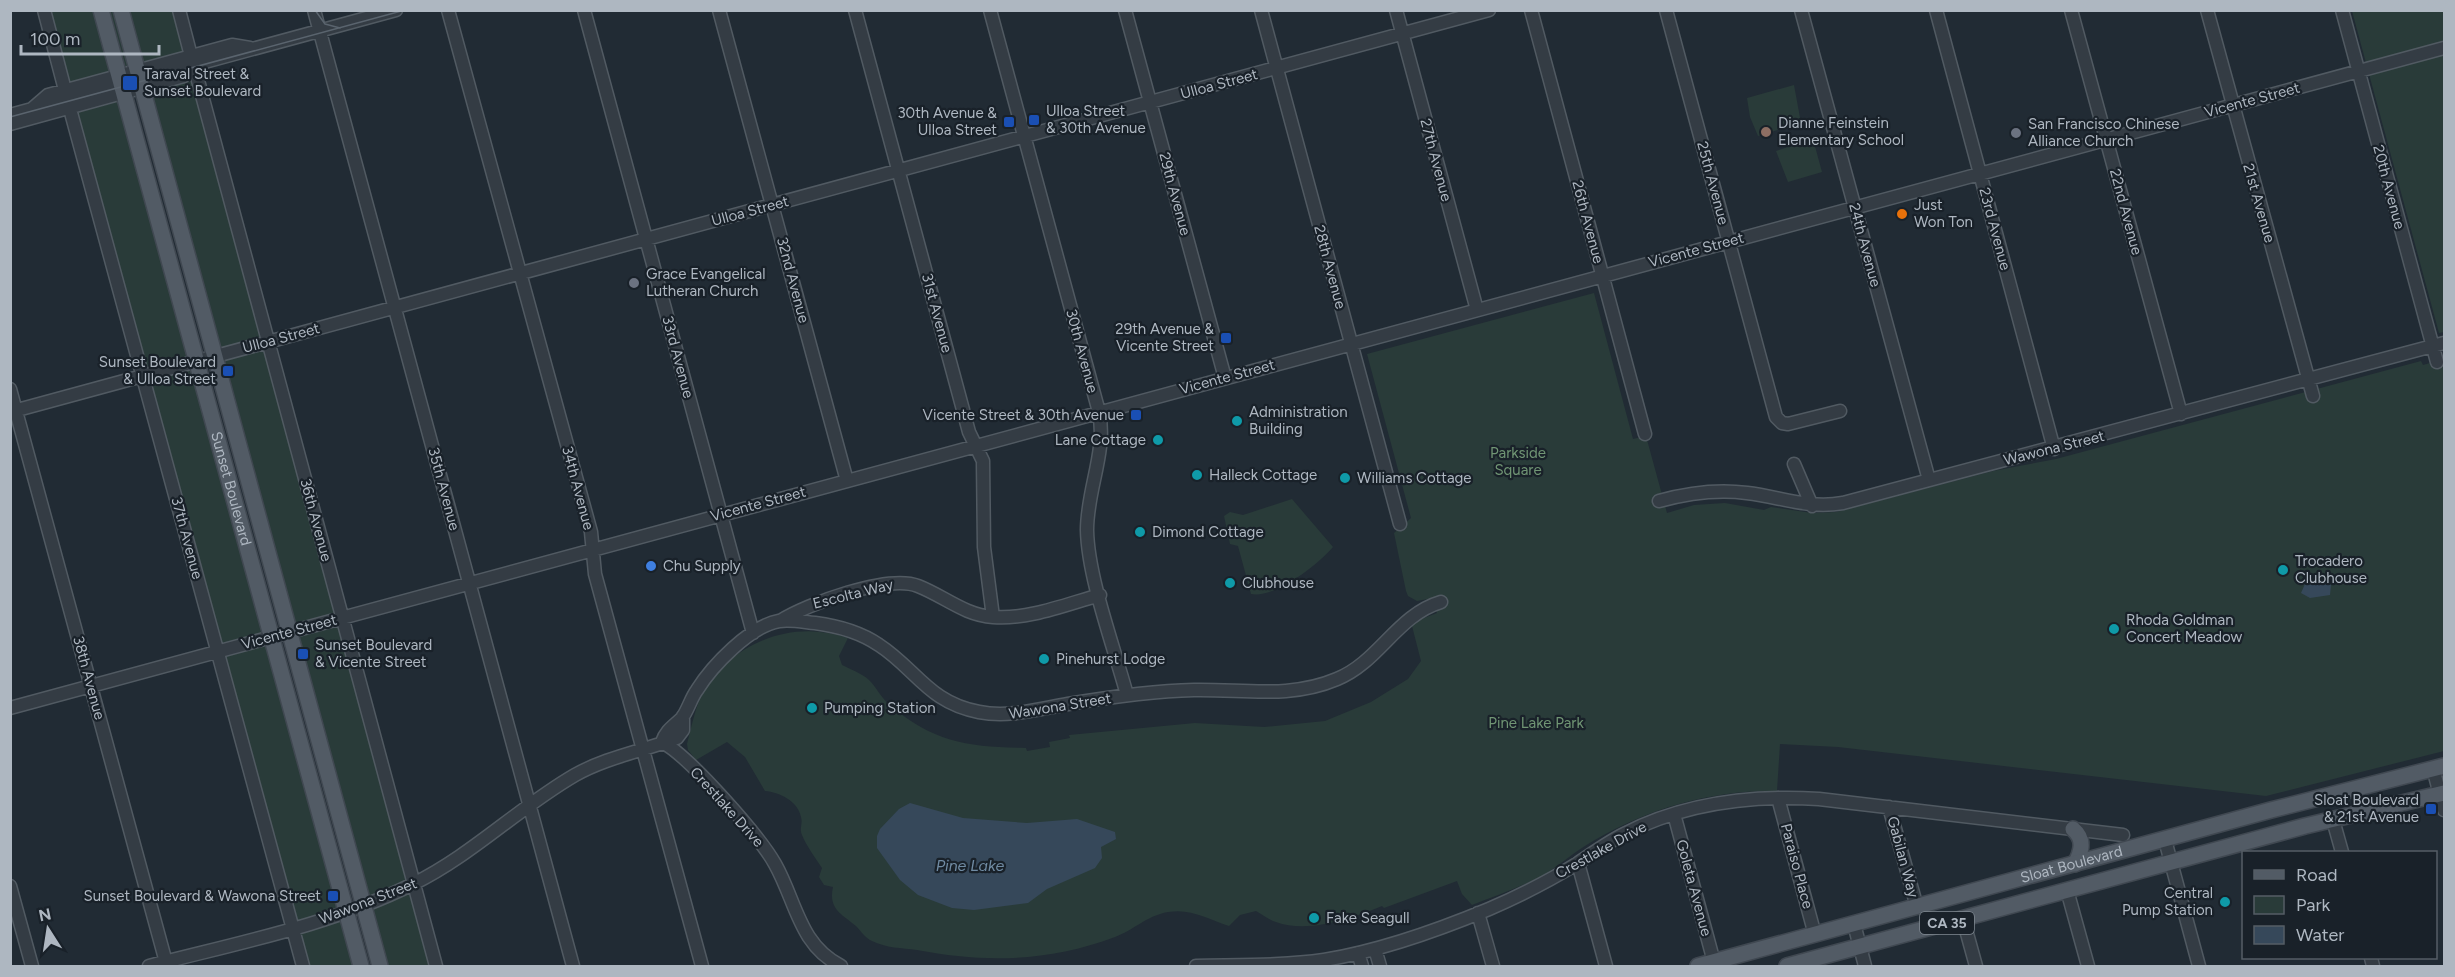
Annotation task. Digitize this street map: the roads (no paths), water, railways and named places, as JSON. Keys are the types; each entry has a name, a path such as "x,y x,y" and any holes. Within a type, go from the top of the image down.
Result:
{"main road":[{"name":"Sunset Boulevard","path":"101,10 361,966"},
{"name":"Sunset Boulevard","path":"121,10 380,966"},
{"name":"Sloat Boulevard","path":"1698,966 2439,767"},
{"name":"Sloat Boulevard","path":"1787,966 2171,862 2442,794"},
{"path":"2073,829 2082,844 2075,864"}],"street":[{"path":"44,10 65,90"},
{"path":"178,10 191,56"},
{"name":"35th Avenue","path":"314,10 573,966"},
{"path":"10,115 396,10"},
{"name":"34th Avenue","path":"448,10 591,532 596,574 702,966"},
{"name":"33rd Avenue","path":"584,10 753,633"},
{"name":"32nd Avenue","path":"719,10 847,480"},
{"name":"31st Avenue","path":"855,10 969,432 983,461 984,547 993,617"},
{"name":"30th Avenue","path":"990,10 1099,412 1101,444 1090,492 1087,531 1100,595 1127,695"},
{"name":"29th Avenue","path":"1125,10 1225,378"},
{"name":"28th Avenue","path":"1261,10 1400,524"},
{"name":"27th Avenue","path":"1396,10 1477,310"},
{"name":"Ulloa Street","path":"13,411 1489,10"},
{"name":"26th Avenue","path":"1530,10 1645,434"},
{"name":"25th Avenue","path":"1666,10 1775,413 1782,423 1791,424 1840,411"},
{"name":"24th Avenue","path":"1801,10 1929,480"},
{"name":"23rd Avenue","path":"1936,10 2054,449"},
{"name":"22nd Avenue","path":"2072,10 2181,414"},
{"name":"21st Avenue","path":"2207,10 2313,396"},
{"name":"20th Avenue","path":"2342,10 2439,345 2437,363"},
{"path":"139,80 191,56 232,45 257,48"},
{"path":"10,124 70,109 121,85 139,80 196,73 241,61 257,48"},
{"name":"Vicente Street","path":"10,708 2445,48"},
{"name":"36th Avenue","path":"196,73 436,966"},
{"path":"32,109 48,95 65,90 121,85"},
{"name":"37th Avenue","path":"70,109 303,966"},
{"name":"Wawona Street","path":"1659,501 1719,491 1752,494 1812,506 1851,501 2439,345"},
{"name":"38th Avenue","path":"10,389 13,411 167,964"},
{"path":"1794,464 1812,506"},
{"name":"Escolta Way","path":"780,621 815,603 895,582 916,585 961,609 993,617 1024,615 1100,595"},
{"name":"Wawona Street","path":"149,966 167,964 346,912 413,884 462,856 530,805 586,769 680,736 683,730 683,716 707,676 753,633 780,621 832,626 861,635 888,651 933,693 959,707 978,712 1015,714 1127,695 1203,690 1286,693 1310,689 1346,675 1363,665 1411,616 1441,602"},
{"name":"Crestlake Drive","path":"662,742 676,752 754,834 776,866 804,931 822,954 841,966"},
{"path":"2439,767 2445,810"},
{"name":"Crestlake Drive","path":"1196,966 1302,963 1375,949 1478,913 1529,890 1624,834 1674,814 1725,803 1778,798 1889,807 2124,835"},
{"name":"Paraiso Place","path":"1778,798 1815,935"},
{"name":"Gabilan Way","path":"1889,807 1917,907"},
{"name":"Goleta Avenue","path":"1674,814 1714,962"},
{"path":"2333,820 2342,851"},
{"path":"2165,840 2199,966"},
{"path":"1578,863 1606,966"},
{"path":"10,886 32,966"},
{"path":"2067,890 2088,966"},
{"path":"1478,913 1493,966"},
{"path":"1963,919 1976,966"},
{"path":"1854,924 1865,966"},
{"path":"1375,949 1380,966"},
{"path":"1358,953 1362,966"}],"water":[{"path":"2324,581 2331,585 2330,595 2310,598 2301,593 2305,584"},
{"name":"Pine Lake","path":"910,803 963,818 1027,823 1077,819 1115,832 1116,839 1101,847 1102,858 1095,868 1047,889 1028,903 974,910 952,908 918,895 900,880 877,848 877,836 880,829 899,809"}],"tram line":[{"path":"315,10 325,24 340,28"},
{"path":"10,117 405,10"}],"place":[{"name":"Taraval Street & Sunset Boulevard","path":"130,83"},
{"name":"Ulloa Street & 30th Avenue","path":"1034,120"},
{"name":"30th Avenue & Ulloa Street","path":"1009,122"},
{"name":"Dianne Feinstein Elementary School","path":"1766,132"},
{"name":"San Francisco Chinese Alliance Church","path":"2016,133"},
{"name":"Just Won Ton","path":"1902,214"},
{"name":"Grace Evangelical Lutheran Church","path":"634,283"},
{"name":"29th Avenue & Vicente Street","path":"1226,338"},
{"name":"Sunset Boulevard & Ulloa Street","path":"228,371"},
{"name":"Vicente Street & 30th Avenue","path":"1136,415"},
{"name":"Administration Building","path":"1237,421"},
{"name":"Lane Cottage","path":"1158,440"},
{"name":"Halleck Cottage","path":"1197,475"},
{"name":"Williams Cottage","path":"1345,478"},
{"name":"Dimond Cottage","path":"1140,532"},
{"name":"Chu Supply","path":"651,566"},
{"name":"Trocadero Clubhouse","path":"2283,570"},
{"name":"Clubhouse","path":"1230,583"},
{"name":"Rhoda Goldman Concert Meadow","path":"2114,629"},
{"name":"Sunset Boulevard & Vicente Street","path":"303,654"},
{"name":"Pinehurst Lodge","path":"1044,659"},
{"name":"Pumping Station","path":"812,708"},
{"name":"Sloat Boulevard & 21st Avenue","path":"2431,809"},
{"name":"Sunset Boulevard & Wawona Street","path":"333,896"},
{"name":"Central Pump Station","path":"2225,902"},
{"name":"Fake Seagull","path":"1314,918"}],"park label":[{"name":"Parkside Square","path":"1518,462"},
{"name":"Pine Lake Park","path":"1536,723"}]}
